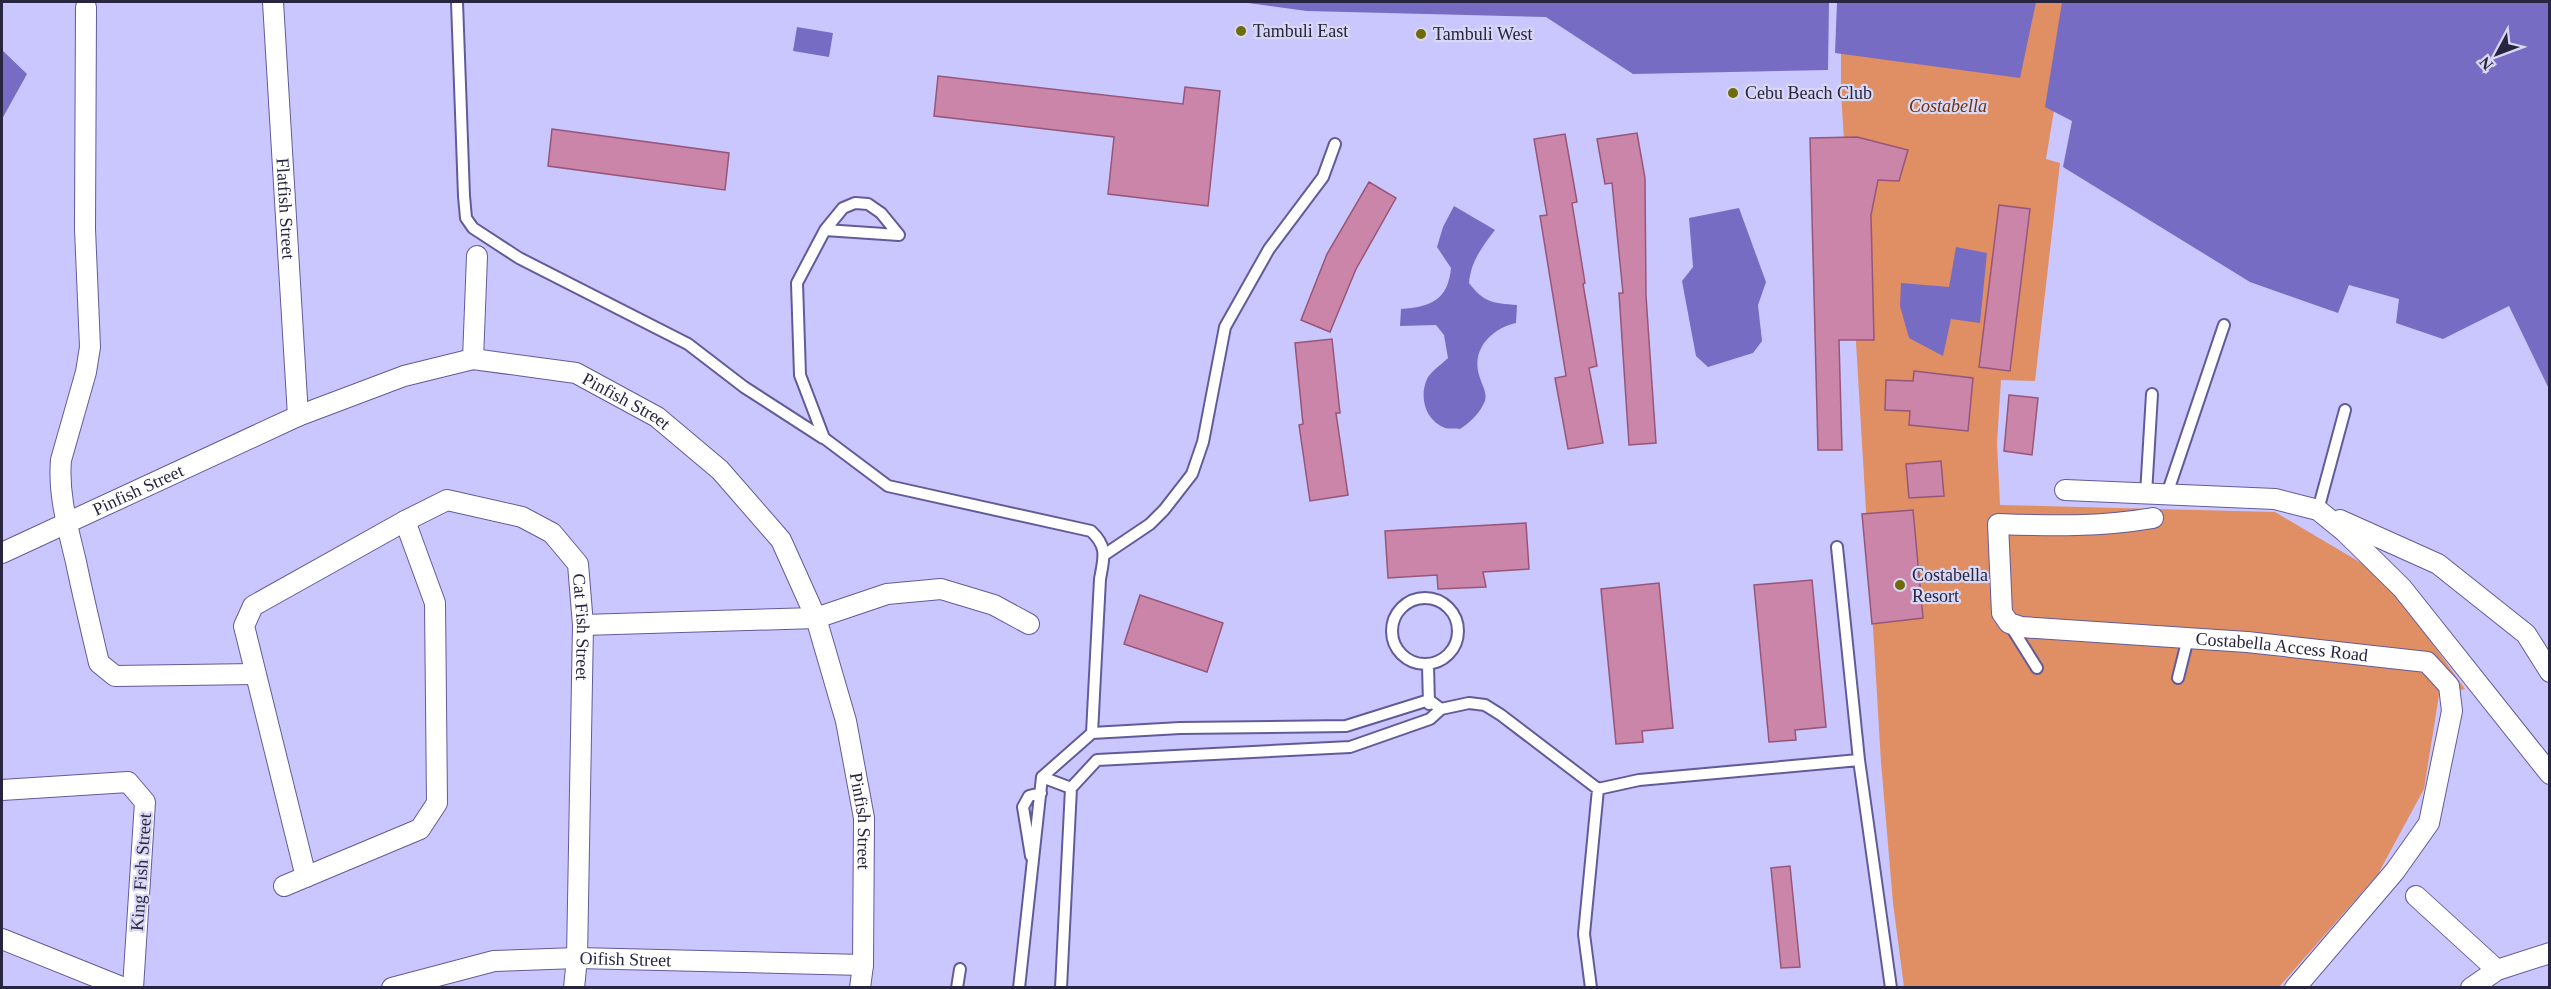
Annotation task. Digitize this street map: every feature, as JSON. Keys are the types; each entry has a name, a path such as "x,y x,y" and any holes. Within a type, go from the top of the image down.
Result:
{"street":[{"name":"Flatfish Street","path":"273,2 298,416"},
{"path":"87,7 85,229 90,336 86,372 62,460 61,495 99,663 116,676 255,674 306,877"},
{"path":"473,359 477,256"},
{"name":"Pinfish Street","path":"2,553 298,416 404,376 473,359 576,373 657,417 720,470 781,540 816,618 846,721 864,818 863,964 860,987"},
{"path":"2065,490 2275,499 2318,510 2438,564 2526,634 2550,672"},
{"name":"Cat Fish Street","path":"255,674 244,626 253,606 447,500 522,517 552,533 578,564 583,625 577,957 574,987"},
{"path":"2318,510 2345,532 2402,588 2550,774"},
{"path":"2009,623 2002,613 1998,524 2116,525 2153,519"},
{"path":"284,886 420,829 437,803 435,603 405,521"},
{"path":"583,625 816,618 887,594 941,589 993,605 1029,624"},
{"name":"Costabella Access Road","path":"2009,623 2021,627 2295,646 2427,662 2449,686 2452,711 2429,823 2395,871 2295,987"},
{"name":"King Fish Street","path":"2,790 128,782 145,802 133,987"},
{"path":"2416,896 2498,970"},
{"path":"2,939 124,987"},
{"path":"2471,987 2498,970 2550,953"},
{"name":"Oifish Street","path":"392,987 494,961 577,957 863,964"}],"lane":[{"path":"457,2 464,196 466,218 473,228 519,258 688,344 744,387 824,438 888,486 1091,531 1101,540 1104,555 1100,579 1092,733"},
{"path":"1104,555 1150,524 1192,474 1203,442 1225,327 1269,249 1323,177 1335,144"},
{"path":"824,438 801,375 797,283 825,230 843,208 855,203 868,204 881,213 898,235 825,230"},
{"path":"2167,494 2224,325"},
{"path":"2146,494 2152,394"},
{"path":"2318,510 2345,410"},
{"path":"1837,547 1859,760 1891,987"},
{"path":"1434,598 1453,611 1459,634 1450,656 1428,666 1405,660 1392,640 1394,617 1410,600 1434,598"},
{"path":"2009,623 2037,668"},
{"path":"2178,678 2188,638"},
{"path":"1428,666 1430,719"},
{"path":"1429,700 1441,709"},
{"path":"1019,987 1034,872 1042,777 1092,733 1180,728 1346,726 1378,718 1429,700"},
{"path":"1060,987 1071,788 1097,760 1350,747 1430,719 1441,709 1469,703 1485,705 1598,789 1639,780 1859,760"},
{"path":"1378,718 1381,737"},
{"path":"1346,726 1350,747"},
{"path":"1042,777 1071,788"},
{"path":"1591,987 1584,934 1598,789"},
{"path":"1034,872 1023,807 1029,796 1041,793"},
{"path":"957,987 960,969"}],"green space":[{"name":"Costabella","path":"1841,2 2072,2 2046,159 2060,163 2035,381 2001,380 1997,443 2000,505 2275,512 2385,577 2465,689 2439,695 2424,789 2378,874 2279,987 1904,987 1893,903 1881,762 1841,91"}],"shaded area":[{"path":"1241,2 1829,2 1828,70 1633,74 1546,17 1307,11"},
{"path":"1837,2 2036,2 2020,78 1835,53"},
{"path":"2062,2 2549,2 2549,389 2509,306 2443,339 2396,323 2399,299 2349,285 2338,313 2250,282 2063,167 2072,121 2045,107"},
{"path":"797,27 833,33 829,57 793,51"},
{"path":"2,50 27,74 2,119"},
{"path":"1454,206 1495,230 1475,261 1469,283 1479,295 1490,301 1517,305 1516,323 1498,330 1480,350 1478,368 1485,392 1485,401 1476,415 1460,429 1445,428 1433,420 1428,414 1424,400 1427,379 1448,358 1444,335 1436,325 1400,326 1401,309 1429,304 1442,295 1446,288 1451,268 1437,247 1443,227"},
{"path":"1739,208 1766,282 1758,305 1762,341 1753,353 1708,367 1696,356 1682,281 1693,267 1689,218"},
{"path":"1956,247 1987,253 1980,323 1951,319 1943,356 1909,338 1900,306 1901,283 1949,287"}],"building":[{"path":"938,76 1183,104 1185,87 1220,91 1208,206 1108,194 1114,137 934,116"},
{"path":"552,129 729,153 725,190 548,166"},
{"path":"1637,133 1645,178 1646,296 1656,443 1629,445 1619,293 1623,293 1612,183 1605,184 1597,139"},
{"path":"1565,134 1577,202 1572,203 1585,283 1583,284 1597,366 1589,368 1603,443 1568,449 1555,378 1566,376 1540,216 1547,215 1534,139"},
{"path":"1857,137 1908,150 1899,181 1878,180 1871,215 1874,340 1839,340 1842,450 1818,450 1810,138"},
{"path":"1369,182 1396,198 1356,269 1330,332 1301,320 1327,254"},
{"path":"1999,205 2030,209 2010,371 1979,367"},
{"path":"1332,339 1340,413 1336,413 1348,495 1310,501 1299,425 1303,424 1295,343"},
{"path":"1914,371 1973,378 1968,431 1909,425 1910,411 1885,410 1886,380 1913,381"},
{"path":"2009,395 2038,398 2032,455 2004,451"},
{"path":"1941,461 1944,496 1909,498 1906,464"},
{"path":"1913,510 1923,618 1872,624 1862,514"},
{"path":"1526,523 1529,569 1483,572 1486,587 1438,589 1437,575 1388,578 1385,531"},
{"path":"1812,580 1826,727 1795,730 1796,740 1769,742 1754,585"},
{"path":"1659,583 1673,728 1642,731 1643,742 1616,744 1601,589"},
{"path":"1140,595 1223,623 1207,672 1124,644"},
{"path":"1790,866 1800,967 1781,968 1771,868"}],"place":[{"name":"Tambuli East","path":"1241,31"},
{"name":"Tambuli West","path":"1421,34"},
{"name":"Cebu Beach Club","path":"1733,93"},
{"name":"Costabella Resort","path":"1900,585"}]}
